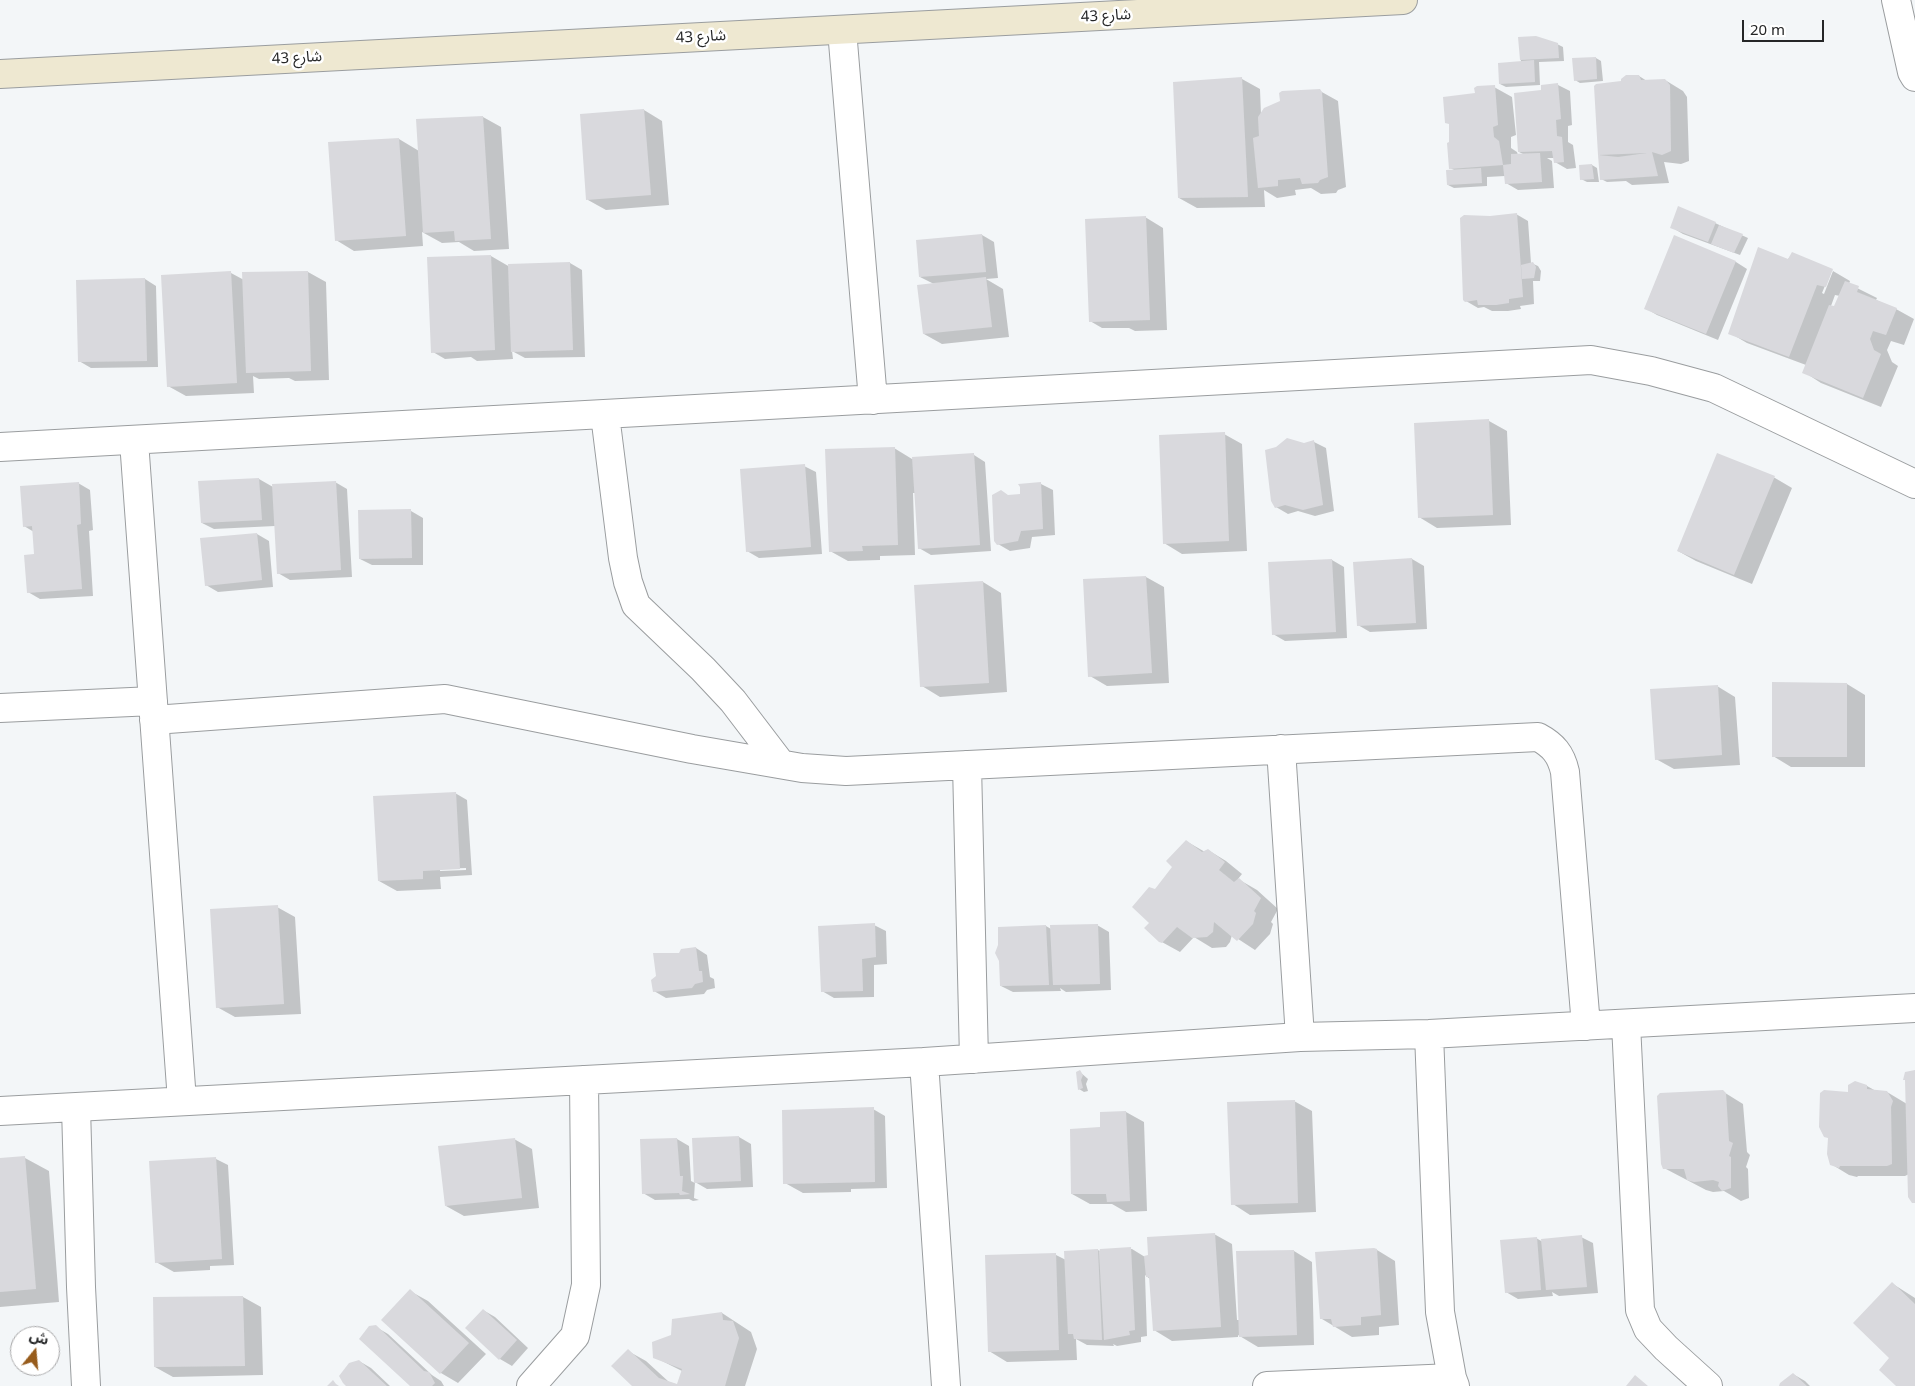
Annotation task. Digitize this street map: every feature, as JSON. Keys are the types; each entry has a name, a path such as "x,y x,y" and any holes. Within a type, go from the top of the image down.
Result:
{"street":[{"name":"شارع 43","path":"0,74 1403,0"},
{"path":"1896,0 1912,72 1915,77"},
{"path":"842,30 873,400"},
{"path":"0,447 1591,360 1650,371 1714,388 1915,484"},
{"path":"605,414 623,558 628,582 636,605 703,669 733,701 781,764"},
{"path":"134,441 182,1101"},
{"path":"0,708 153,710 445,699 692,749 802,768 846,770 1538,737 1556,750 1565,772 1586,1026"},
{"path":"1281,749 1300,1037"},
{"path":"967,765 974,1058"},
{"path":"0,1111 924,1062 1300,1037 1428,1034 1915,1008"},
{"path":"1626,1024 1640,1310 1648,1329 1708,1386"},
{"path":"1267,1386 1453,1382 1440,1312 1428,1034"},
{"path":"924,1062 946,1386"},
{"path":"531,1386 575,1336 586,1286 584,1080"},
{"path":"76,1107 86,1386"}],"building":[{"path":"1536,36 1558,43 1559,58 1520,60 1518,37"},
{"path":"1596,57 1597,79 1574,81 1572,58"},
{"path":"1534,60 1535,82 1499,84 1498,63"},
{"path":"1626,75 1639,75 1641,80 1665,79 1670,85 1671,151 1662,155 1652,152 1658,176 1600,180 1598,155 1594,86 1596,84 1621,81","holes":["1647,153 1618,157 1598,155"]},
{"path":"1242,77 1248,197 1178,198 1173,82"},
{"path":"1558,83 1561,119 1556,120 1557,136 1562,137 1564,162 1554,163 1552,151 1518,152 1514,93 1541,90 1541,85"},
{"path":"1495,85 1498,125 1493,127 1494,137 1499,141 1503,165 1449,169 1447,143 1449,142 1449,124 1445,123 1443,97 1475,93 1474,88 1477,86"},
{"path":"1320,89 1322,92 1328,177 1320,180 1318,183 1302,184 1300,178 1278,180 1278,186 1258,188 1253,138 1259,136 1258,117 1264,108 1280,101 1279,93 1282,91"},
{"path":"644,109 651,195 586,200 580,114"},
{"path":"483,116 491,239 455,241 454,231 423,233 416,119"},
{"path":"399,138 406,236 335,241 328,142"},
{"path":"1540,153 1542,182 1505,184 1503,165 1511,164 1511,154"},
{"path":"1592,164 1594,179 1580,180 1579,165"},
{"path":"1481,168 1482,183 1447,185 1446,170"},
{"path":"1678,206 1716,222 1708,242 1670,228"},
{"path":"1517,213 1523,297 1509,299 1509,303 1496,305 1478,305 1477,300 1465,302 1463,300 1460,218 1464,215 1490,216"},
{"path":"1146,216 1150,320 1089,322 1085,219"},
{"path":"1719,225 1743,234 1734,253 1711,244"},
{"path":"982,234 986,272 919,277 916,240"},
{"path":"1674,235 1736,261 1706,334 1644,309"},
{"path":"1758,247 1788,259 1792,252 1833,269 1826,287 1817,285 1789,357 1728,334"},
{"path":"491,255 495,350 431,353 427,257"},
{"path":"570,262 573,350 511,352 508,264"},
{"path":"1533,262 1536,267 1534,278 1522,279 1521,265"},
{"path":"231,271 237,383 167,387 161,275"},
{"path":"308,271 311,371 246,373 242,272"},
{"path":"986,277 992,327 923,334 917,285"},
{"path":"145,278 147,361 78,362 76,280"},
{"path":"1845,281 1859,286 1857,292 1897,308 1886,335 1873,331 1870,339 1874,350 1881,354 1863,398 1802,373 1829,305 1834,306"},
{"path":"1489,419 1493,515 1418,518 1414,423"},
{"path":"1225,432 1229,541 1163,544 1159,435"},
{"path":"1287,438 1304,443 1314,440 1323,505 1303,510 1285,505 1275,508 1271,501 1265,450 1276,447"},
{"path":"895,447 898,545 862,546 863,551 829,552 825,449"},
{"path":"974,453 980,545 918,549 912,457"},
{"path":"1717,453 1775,476 1734,575 1677,551"},
{"path":"805,464 811,547 746,552 740,469"},
{"path":"259,478 262,520 201,523 198,481"},
{"path":"336,481 341,570 277,574 272,484"},
{"path":"79,482 81,524 77,525 82,589 27,593 24,555 34,554 32,526 23,527 20,486"},
{"path":"1041,482 1043,529 1021,531 1018,541 997,545 994,541 992,495 1001,490 1008,495 1020,494 1018,484"},
{"path":"411,509 412,558 359,559 358,510"},
{"path":"257,533 262,580 205,586 200,538"},
{"path":"1412,558 1416,623 1357,626 1353,562"},
{"path":"1332,559 1336,632 1272,635 1268,562"},
{"path":"1146,576 1152,673 1088,677 1083,579"},
{"path":"983,581 989,683 920,687 914,585"},
{"path":"1772,682 1847,683 1847,757 1772,757"},
{"path":"1718,685 1722,755 1655,760 1650,689"},
{"path":"456,792 460,869 423,871 423,879 378,881 373,796"},
{"path":"1186,840 1202,852 1208,849 1225,862 1219,870 1234,882 1239,878 1261,898 1254,911 1256,913 1253,924 1237,941 1214,922 1213,932 1207,937 1192,938 1177,927 1162,943 1144,928 1149,923 1132,907 1149,887 1155,889 1172,867 1166,861"},
{"path":"278,905 284,1004 216,1008 210,909"},
{"path":"875,923 876,957 862,959 863,991 821,992 818,926"},
{"path":"1098,924 1100,984 1053,985 1050,925"},
{"path":"1046,925 1049,985 1000,986 999,961 995,953 998,945 998,927"},
{"path":"696,947 699,971 702,971 703,982 695,984 692,988 653,992 651,980 656,976 653,953 679,953 681,949"},
{"path":"1080,1070 1083,1075 1081,1080 1083,1088 1078,1090 1076,1072"},
{"path":"1915,1070 1915,1203 1912,1203 1908,1197 1905,1080 1903,1080 1905,1072"},
{"path":"1855,1081 1867,1085 1867,1089 1887,1091 1893,1101 1891,1107 1892,1164 1887,1166 1840,1166 1839,1168 1830,1165 1827,1154 1828,1138 1824,1137 1819,1127 1820,1093 1824,1090 1848,1092 1848,1085"},
{"path":"1723,1090 1726,1093 1729,1141 1733,1143 1729,1156 1731,1157 1731,1188 1722,1191 1718,1186 1719,1182 1713,1180 1694,1182 1687,1180 1684,1169 1663,1169 1661,1164 1657,1096 1660,1093"},
{"path":"1295,1100 1298,1203 1231,1205 1227,1102"},
{"path":"874,1107 875,1182 783,1184 782,1110"},
{"path":"1126,1111 1130,1201 1107,1202 1106,1194 1071,1194 1070,1129 1100,1127 1100,1112"},
{"path":"739,1136 741,1181 694,1183 692,1138"},
{"path":"515,1138 522,1198 445,1206 438,1146"},
{"path":"677,1138 680,1176 683,1176 682,1191 690,1194 642,1194 640,1139"},
{"path":"25,1156 36,1289 0,1292 0,1158"},
{"path":"216,1157 222,1259 155,1263 149,1161"},
{"path":"1215,1233 1221,1327 1153,1331 1149,1277 1146,1277 1144,1256 1148,1255 1147,1237"},
{"path":"1582,1235 1587,1287 1546,1290 1541,1239"},
{"path":"1537,1237 1541,1290 1505,1293 1500,1240"},
{"path":"1131,1247 1135,1330 1129,1331 1130,1335 1104,1340 1099,1252 1100,1249"},
{"path":"1098,1249 1102,1340 1074,1339 1073,1334 1068,1334 1064,1251"},
{"path":"1377,1249 1381,1315 1361,1317 1361,1325 1333,1327 1331,1319 1320,1319 1315,1252"},
{"path":"1294,1250 1297,1335 1239,1337 1236,1251"},
{"path":"1056,1253 1059,1350 988,1352 985,1255"},
{"path":"1892,1282 1915,1304 1915,1386 1896,1386 1879,1370 1889,1358 1853,1323"},
{"path":"410,1289 469,1343 440,1374 381,1320"},
{"path":"243,1296 245,1366 154,1367 153,1297"},
{"path":"483,1309 517,1340 499,1360 465,1328"},
{"path":"722,1312 723,1320 733,1321 739,1338 725,1386 632,1386 611,1366 628,1349 659,1378 677,1384 682,1369 653,1358 652,1342 671,1335 672,1319"},
{"path":"376,1325 424,1371 429,1372 435,1383 432,1386 410,1386 359,1339 369,1326"},
{"path":"359,1360 387,1386 346,1386 339,1376 349,1363"},
{"path":"1793,1373 1807,1386 1779,1386 1780,1383"},
{"path":"1635,1375 1648,1386 1626,1386"},
{"path":"333,1380 339,1386 327,1386"}]}
